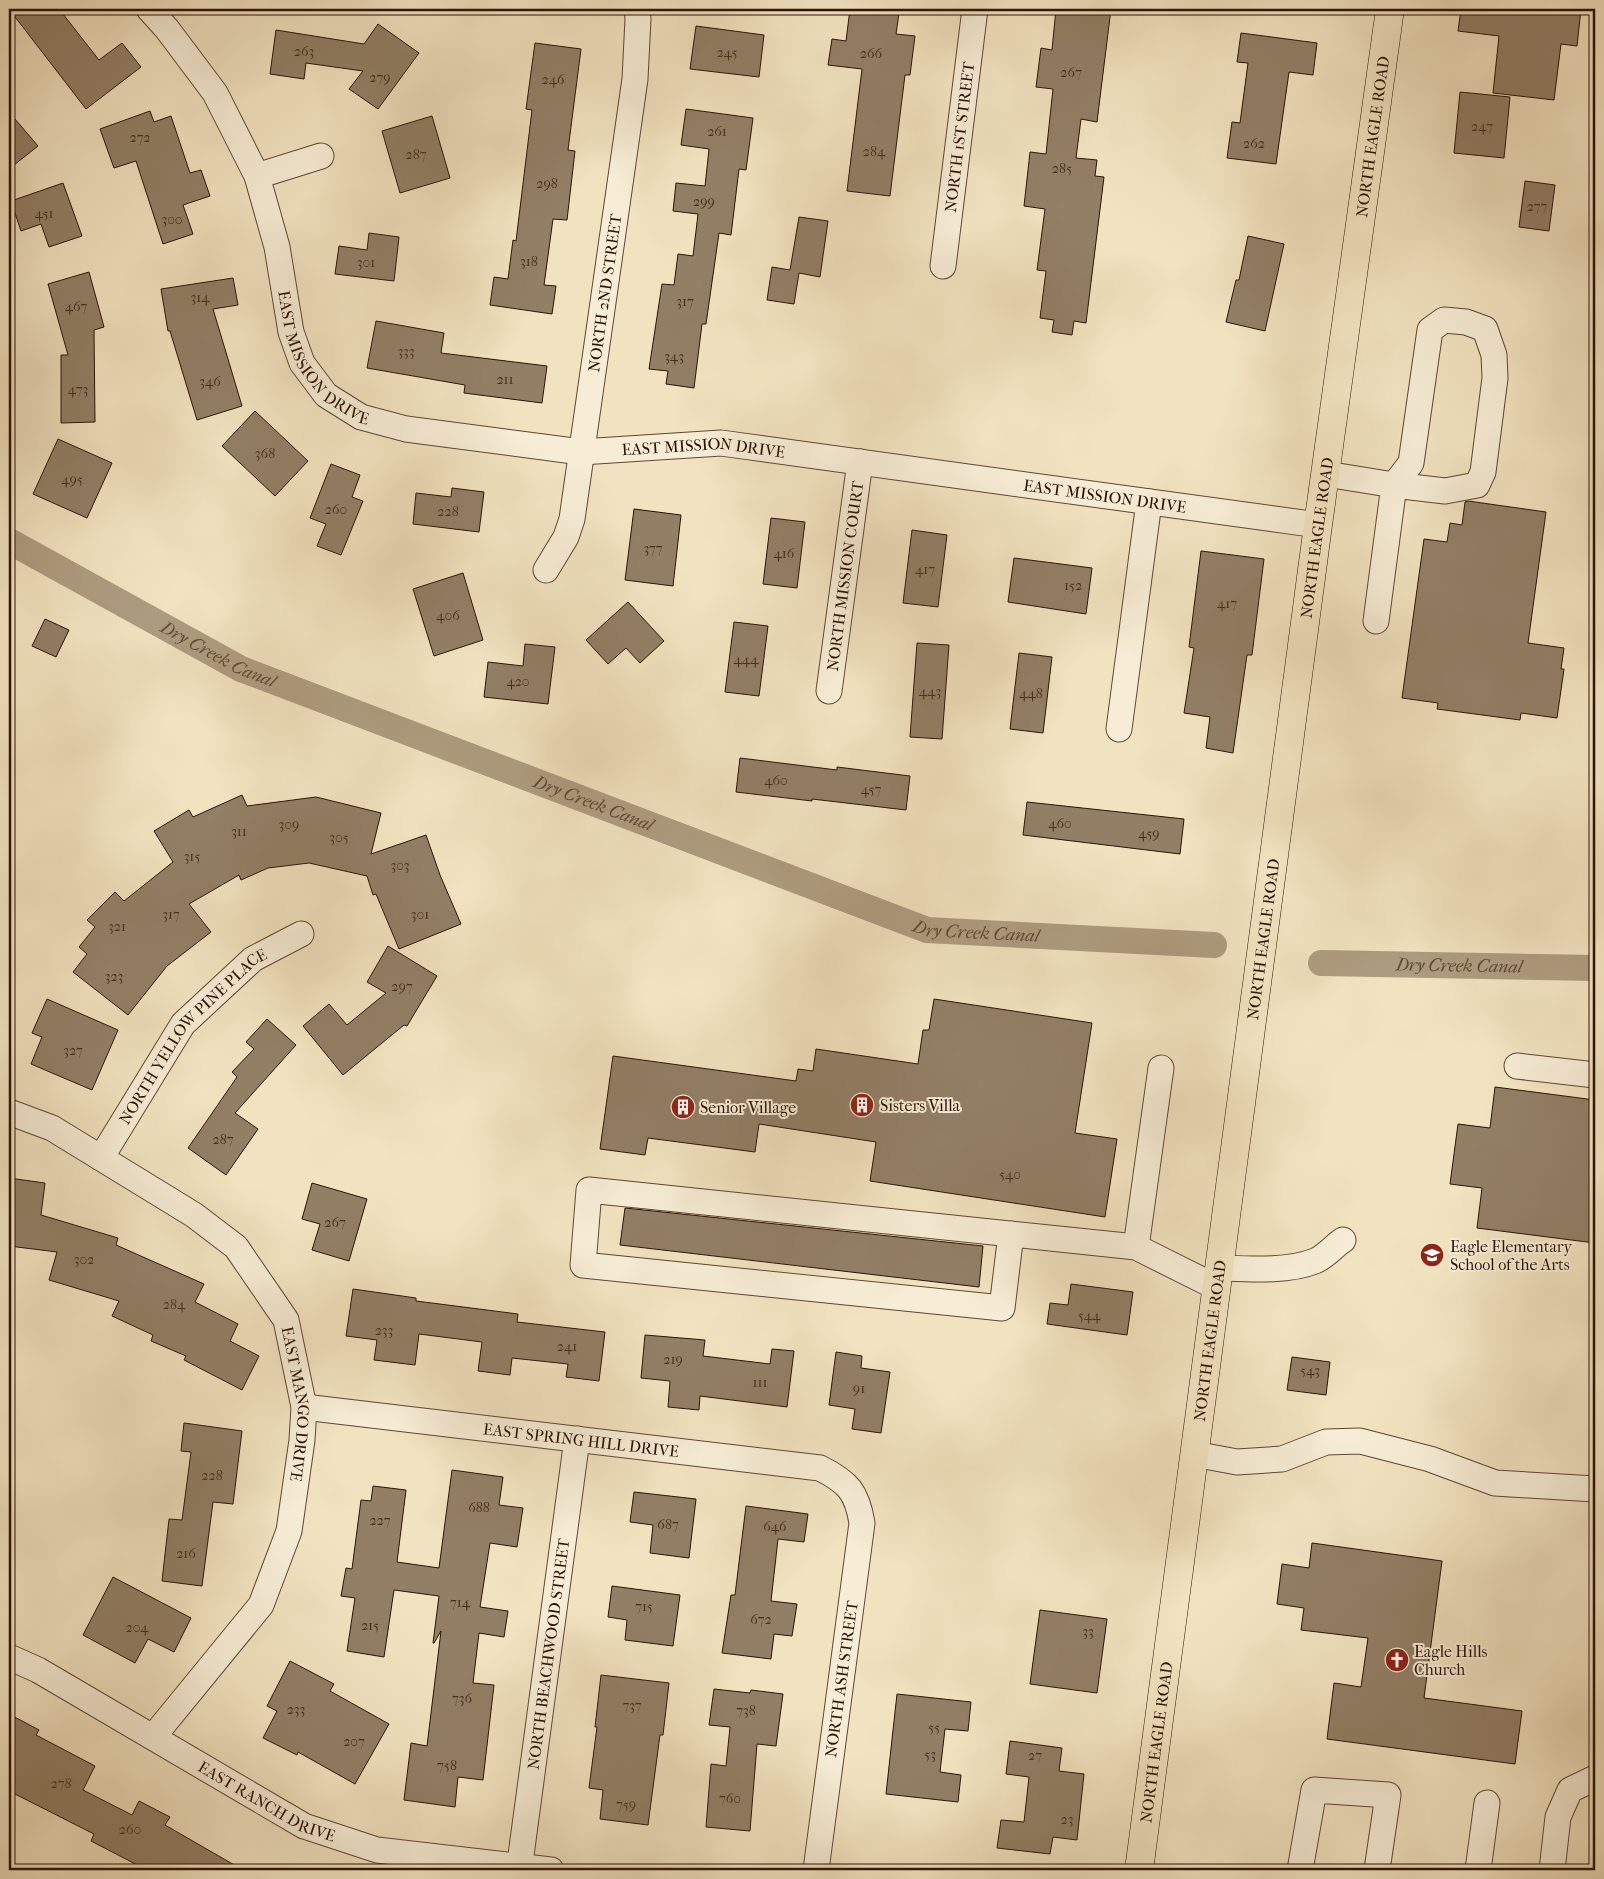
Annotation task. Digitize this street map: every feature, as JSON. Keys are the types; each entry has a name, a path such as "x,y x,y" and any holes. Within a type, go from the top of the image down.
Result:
{"main road":[{"name":"NORTH EAGLE ROAD","path":"1139,1870 1318,525 1390,9"}],"street":[{"name":"EAST MISSION DRIVE","path":"149,9 215,93 258,176 277,247 291,332 302,364 326,395 361,417 406,429 581,452 721,443 1318,525"},
{"name":"NORTH 2ND STREET","path":"546,570 566,537 572,519 635,79 637,9"},
{"name":"NORTH 1ST STREET","path":"943,266 975,9"},
{"path":"258,176 321,156"},
{"path":"1326,474 1394,485 1445,491 1477,485 1483,472 1496,378 1494,355 1485,329 1466,322 1444,320 1430,330 1411,464 1394,485 1376,621"},
{"name":"NORTH MISSION COURT","path":"829,691 860,462"},
{"path":"1119,729 1149,502"},
{"name":"NORTH YELLOW PINE PLACE","path":"101,1158 183,1024 253,959 301,934"},
{"path":"1517,1066 1595,1075"},
{"path":"1136,1247 1161,1068"},
{"name":"EAST MANGO DRIVE","path":"9,1112 52,1128 194,1215 236,1247 286,1320 304,1407 302,1440 289,1531 261,1605 152,1737"},
{"path":"1011,1234 1002,1308 583,1265 589,1190 1136,1247 1218,1278 1316,1261 1343,1240"},
{"name":"EAST SPRING HILL DRIVE","path":"304,1407 820,1468 837,1476 850,1489"},
{"name":"NORTH BEACHWOOD STREET","path":"519,1868 577,1439"},
{"path":"1194,1454 1237,1462 1282,1459 1326,1442 1360,1441 1430,1459 1495,1482 1595,1489"},
{"name":"NORTH ASH STREET","path":"816,1870 862,1523 859,1504 850,1489"},
{"name":"EAST RANCH DRIVE","path":"9,1657 38,1670 304,1826 377,1850 519,1868 551,1870"},
{"path":"1552,1870 1558,1817 1570,1790 1595,1778"},
{"path":"1300,1870 1314,1790 1388,1795 1377,1870"},
{"path":"1478,1870 1488,1804"}],"building":[{"path":"9,9 59,9 99,60 122,43 141,67 86,109"},
{"path":"850,9 870,9 899,13 896,34 915,36 910,75 905,75 890,196 847,191 862,69 828,65 832,39 846,41"},
{"path":"1056,9 1111,9 1097,122 1081,119 1076,158 1097,160 1095,176 1104,177 1086,323 1074,321 1072,335 1052,332 1054,320 1040,318 1046,271 1037,270 1045,209 1024,206 1030,152 1046,154 1053,89 1036,87 1041,48 1052,50"},
{"path":"1461,9 1581,9 1577,46 1561,44 1554,100 1493,93 1499,36 1458,31"},
{"path":"378,24 419,53 378,109 349,89 363,71 306,63 304,79 270,74 276,30 364,44"},
{"path":"696,26 764,35 759,77 690,69"},
{"path":"1241,33 1317,43 1313,75 1289,72 1276,164 1227,158 1232,122 1240,123 1248,63 1237,62"},
{"path":"535,43 581,49 568,150 575,151 567,220 553,219 544,285 556,286 552,314 490,305 494,277 508,279 513,240 516,241 532,110 526,109"},
{"path":"1460,92 1510,97 1504,158 1454,153"},
{"path":"686,109 753,118 746,170 739,169 731,235 719,233 706,324 702,324 694,388 666,384 668,371 649,369 662,284 674,285 678,254 693,256 698,214 673,211 676,183 705,186 709,149 681,145"},
{"path":"150,111 154,122 171,116 190,173 201,170 210,196 183,205 193,234 163,244 136,161 114,168 100,129"},
{"path":"9,112 38,146 9,169"},
{"path":"432,116 450,178 400,193 382,131"},
{"path":"1525,181 1555,185 1549,231 1519,227"},
{"path":"63,183 82,236 49,247 41,224 21,231 11,201"},
{"path":"799,217 828,221 820,277 799,273 794,304 767,300 772,267 790,270"},
{"path":"369,233 399,237 394,281 335,274 339,246 367,250"},
{"path":"1248,236 1284,244 1265,331 1226,322 1236,280 1239,280"},
{"path":"89,272 104,327 94,330 95,422 61,423 61,355 68,355 48,284"},
{"path":"233,278 238,305 213,309 242,406 197,420 170,331 168,331 161,289"},
{"path":"376,321 444,333 441,353 547,366 542,403 464,393 465,385 367,368"},
{"path":"255,411 308,461 275,496 222,446"},
{"path":"58,439 112,463 87,518 33,494"},
{"path":"331,464 360,475 352,497 363,501 341,555 317,546 326,524 310,518"},
{"path":"452,488 484,492 479,532 413,524 416,493 451,497"},
{"path":"1465,502 1546,512 1528,643 1564,648 1561,669 1564,669 1557,718 1521,713 1520,720 1437,709 1438,703 1402,698 1424,539 1447,542 1450,523 1462,525"},
{"path":"634,509 681,515 673,586 625,580"},
{"path":"771,518 805,522 797,588 763,584"},
{"path":"912,530 947,535 938,607 903,603"},
{"path":"1201,551 1264,559 1252,655 1247,655 1233,753 1206,748 1210,717 1184,713 1194,648 1189,647"},
{"path":"1014,558 1092,568 1086,614 1008,602"},
{"path":"463,573 483,640 434,656 413,589"},
{"path":"628,602 664,641 640,663 626,648 608,664 586,640"},
{"path":"45,619 69,630 56,657 32,646"},
{"path":"734,622 768,626 759,696 725,692"},
{"path":"917,643 949,645 942,739 910,737"},
{"path":"525,644 555,647 548,704 484,697 488,662 523,666"},
{"path":"1019,653 1052,657 1043,733 1010,729"},
{"path":"740,758 837,770 837,767 910,776 906,810 736,792"},
{"path":"242,795 247,806 316,797 381,813 371,854 426,835 440,875 461,924 399,949 376,894 373,895 367,876 309,863 268,868 241,880 239,875 189,904 211,932 167,966 128,1015 73,972 87,954 79,947 95,927 87,920 115,892 124,901 173,862 154,831 189,810 193,817"},
{"path":"1027,802 1184,819 1180,854 1023,835"},
{"path":"388,946 437,976 407,1026 404,1025 343,1075 303,1026 329,1004 347,1025 386,993 367,982"},
{"path":"47,999 118,1030 92,1090 31,1064 42,1037 32,1033"},
{"name":"Sisters Villa","path":"934,999 1092,1023 1075,1133 1117,1139 1105,1217 870,1181 876,1142 759,1124 755,1152 648,1138 645,1155 600,1149 613,1056 796,1081 798,1069 813,1071 816,1049 918,1064 923,1030 929,1030"},
{"path":"267,1019 296,1045 235,1113 258,1129 226,1175 188,1148 237,1077 232,1072 254,1049 246,1042"},
{"path":"1495,1087 1595,1100 1595,1243 1477,1228 1482,1188 1450,1184 1458,1124 1490,1128"},
{"path":"9,1178 45,1183 41,1215 118,1238 116,1245 204,1284 195,1302 238,1324 230,1341 259,1356 242,1390 184,1360 186,1356 151,1341 153,1335 112,1316 119,1301 49,1280 57,1252 9,1246"},
{"path":"312,1183 367,1199 349,1261 312,1250 320,1224 302,1219"},
{"path":"625,1208 983,1246 979,1287 620,1245"},
{"path":"1071,1284 1133,1292 1127,1335 1047,1324 1050,1303 1068,1305"},
{"path":"353,1289 416,1298 416,1301 518,1314 517,1322 605,1332 599,1381 566,1377 568,1364 512,1358 510,1375 478,1371 482,1342 419,1334 415,1365 374,1360 377,1340 346,1336"},
{"path":"645,1335 705,1340 703,1356 770,1364 772,1349 794,1351 787,1407 700,1396 699,1410 668,1407 670,1381 641,1378"},
{"path":"836,1352 862,1356 861,1368 890,1372 881,1433 852,1429 855,1409 829,1405"},
{"path":"1292,1357 1330,1362 1326,1395 1287,1390"},
{"path":"184,1423 242,1431 233,1504 213,1502 202,1586 162,1581 169,1519 182,1520 191,1452 181,1451"},
{"path":"452,1470 503,1477 499,1505 523,1508 517,1547 490,1543 480,1607 508,1611 504,1637 479,1633 473,1683 494,1685 483,1780 458,1777 455,1807 404,1800 411,1743 427,1746 441,1631 433,1643 439,1596 394,1590 384,1657 347,1651 355,1598 341,1596 346,1568 352,1569 361,1500 371,1501 373,1486 406,1490 397,1562 439,1568"},
{"path":"634,1492 696,1499 689,1558 650,1553 653,1525 630,1522"},
{"path":"746,1506 808,1514 804,1542 778,1539 771,1601 797,1604 792,1636 774,1634 771,1659 722,1653 731,1595 735,1595"},
{"name":"Eagle Hills Church","path":"1312,1543 1442,1561 1424,1698 1522,1711 1515,1764 1327,1739 1334,1683 1361,1687 1368,1638 1301,1630 1304,1608 1277,1604 1282,1564 1309,1568"},
{"path":"113,1577 191,1618 174,1652 148,1639 135,1663 83,1635"},
{"path":"612,1586 680,1595 673,1646 625,1640 627,1620 608,1617"},
{"path":"1040,1610 1107,1619 1097,1693 1030,1684"},
{"path":"290,1661 334,1684 330,1691 389,1724 355,1784 298,1752 297,1755 263,1738 277,1711 267,1706"},
{"path":"601,1675 669,1683 663,1735 660,1735 648,1825 600,1819 603,1790 589,1788 597,1727 595,1727"},
{"path":"714,1689 750,1693 751,1690 783,1694 776,1746 757,1744 750,1831 706,1827 711,1764 726,1766 730,1727 709,1725"},
{"path":"897,1694 971,1702 968,1731 945,1729 940,1772 961,1775 958,1802 886,1794"},
{"path":"9,1714 39,1730 36,1735 95,1766 83,1790 132,1815 139,1801 170,1817 165,1825 243,1870 147,1870 91,1841 94,1834 9,1791"},
{"path":"1010,1741 1062,1748 1059,1771 1084,1774 1077,1840 1053,1837 1050,1854 997,1848 1001,1820 1024,1822 1029,1777 1006,1774"}],"waterway":[{"name":"Dry Creek Canal","path":"9,541 241,669 927,930 1214,945"},
{"name":"Dry Creek Canal","path":"1321,963 1595,968"}],"place":[{"name":"Sisters Villa","path":"862,1105"},
{"name":"Senior Village","path":"683,1107"},
{"name":"Eagle Elementary School of the Arts","path":"1432,1255"},
{"name":"Eagle Hills Church","path":"1397,1660"}]}
